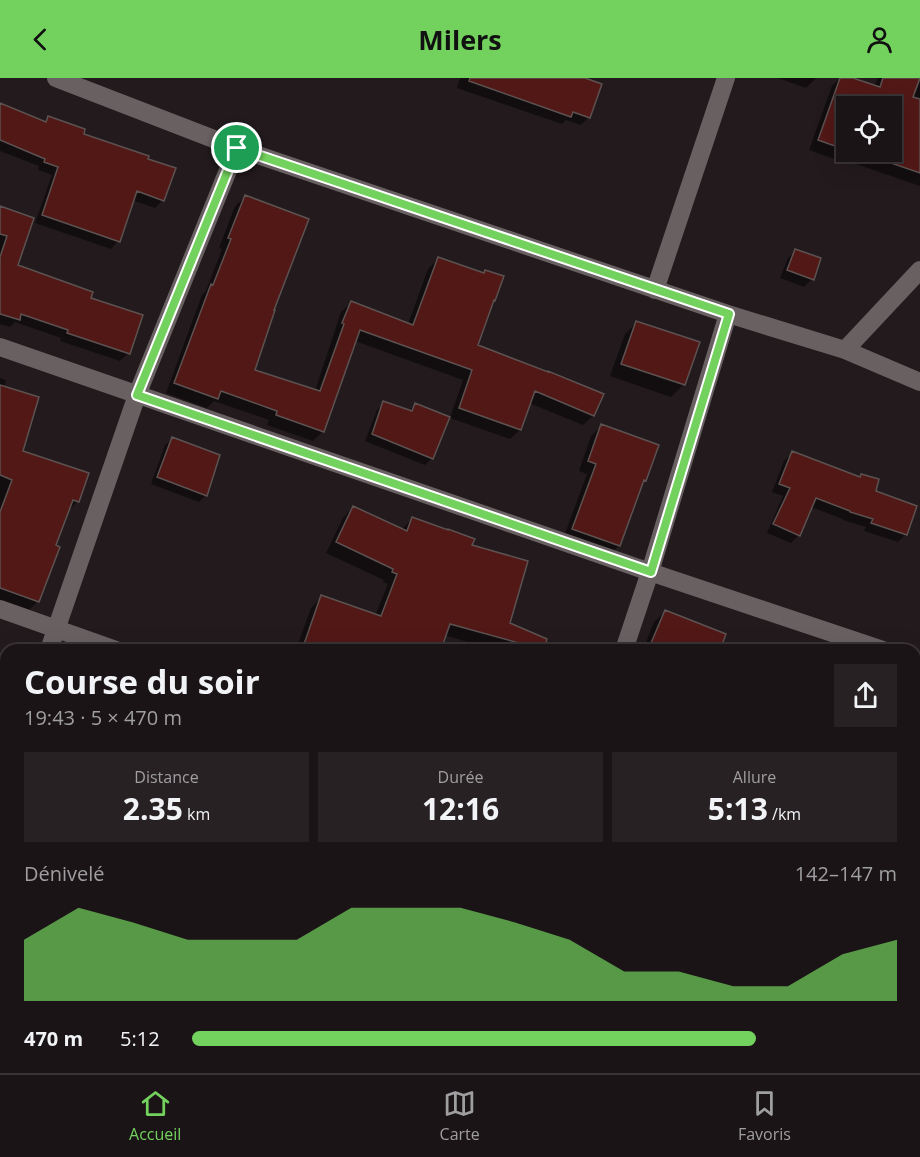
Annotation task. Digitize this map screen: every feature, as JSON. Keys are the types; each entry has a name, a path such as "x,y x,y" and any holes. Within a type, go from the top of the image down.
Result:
{"street":[{"path":"56,78 237,148 655,290 845,350 920,382"},
{"path":"655,290 726,78"},
{"path":"51,644 137,395 237,148"},
{"path":"845,350 920,270"},
{"path":"626,644 651,572 729,314"},
{"path":"0,347 865,644"},
{"path":"0,609 100,644"}],"building":[{"path":"470,78 585,78 602,84 590,118 573,112 571,117 469,81"},
{"path":"840,78 853,78 880,87 883,78 920,78 913,97 920,99 920,173 891,163 902,162 902,96 836,96 836,146 818,140"},
{"path":"0,103 46,122 48,116 85,129 84,134 149,156 148,159 176,168 164,201 137,191 120,242 42,215 58,167 0,140"},
{"path":"245,195 309,219 274,310 255,370 320,391 351,301 413,325 438,257 484,273 485,270 504,276 478,345 604,394 594,416 535,391 521,430 459,408 472,370 360,330 324,432 276,415 277,411 221,391 218,399 174,383 211,284 213,285 231,239 228,238"},
{"path":"0,206 34,218 18,265 93,292 91,298 143,315 130,354 67,333 68,330 21,314 20,320 0,314 0,257 7,236 0,234"},
{"path":"795,249 821,258 814,280 787,270"},
{"path":"636,321 700,342 685,385 621,364"},
{"path":"0,385 39,397 23,451 89,473 79,502 73,500 56,545 60,547 39,602 0,588 0,512 12,480 0,475"},
{"path":"383,401 412,411 415,403 450,417 433,459 372,434"},
{"path":"601,424 659,445 620,546 572,529 596,464 588,461"},
{"path":"172,437 220,455 207,496 157,477"},
{"path":"792,451 860,477 861,474 879,479 876,491 917,506 907,535 871,523 873,519 816,498 800,536 773,524 790,488 779,484"},
{"path":"353,506 407,531 412,517 475,539 472,545 528,561 510,623 547,639 546,644 522,644 450,624 443,644 304,644 321,595 381,616 397,574 392,572 393,569 336,542"},
{"path":"665,610 726,634 722,644 651,643"}],"route":[{"path":"237,148 729,314 651,572 137,395 237,148"}]}
